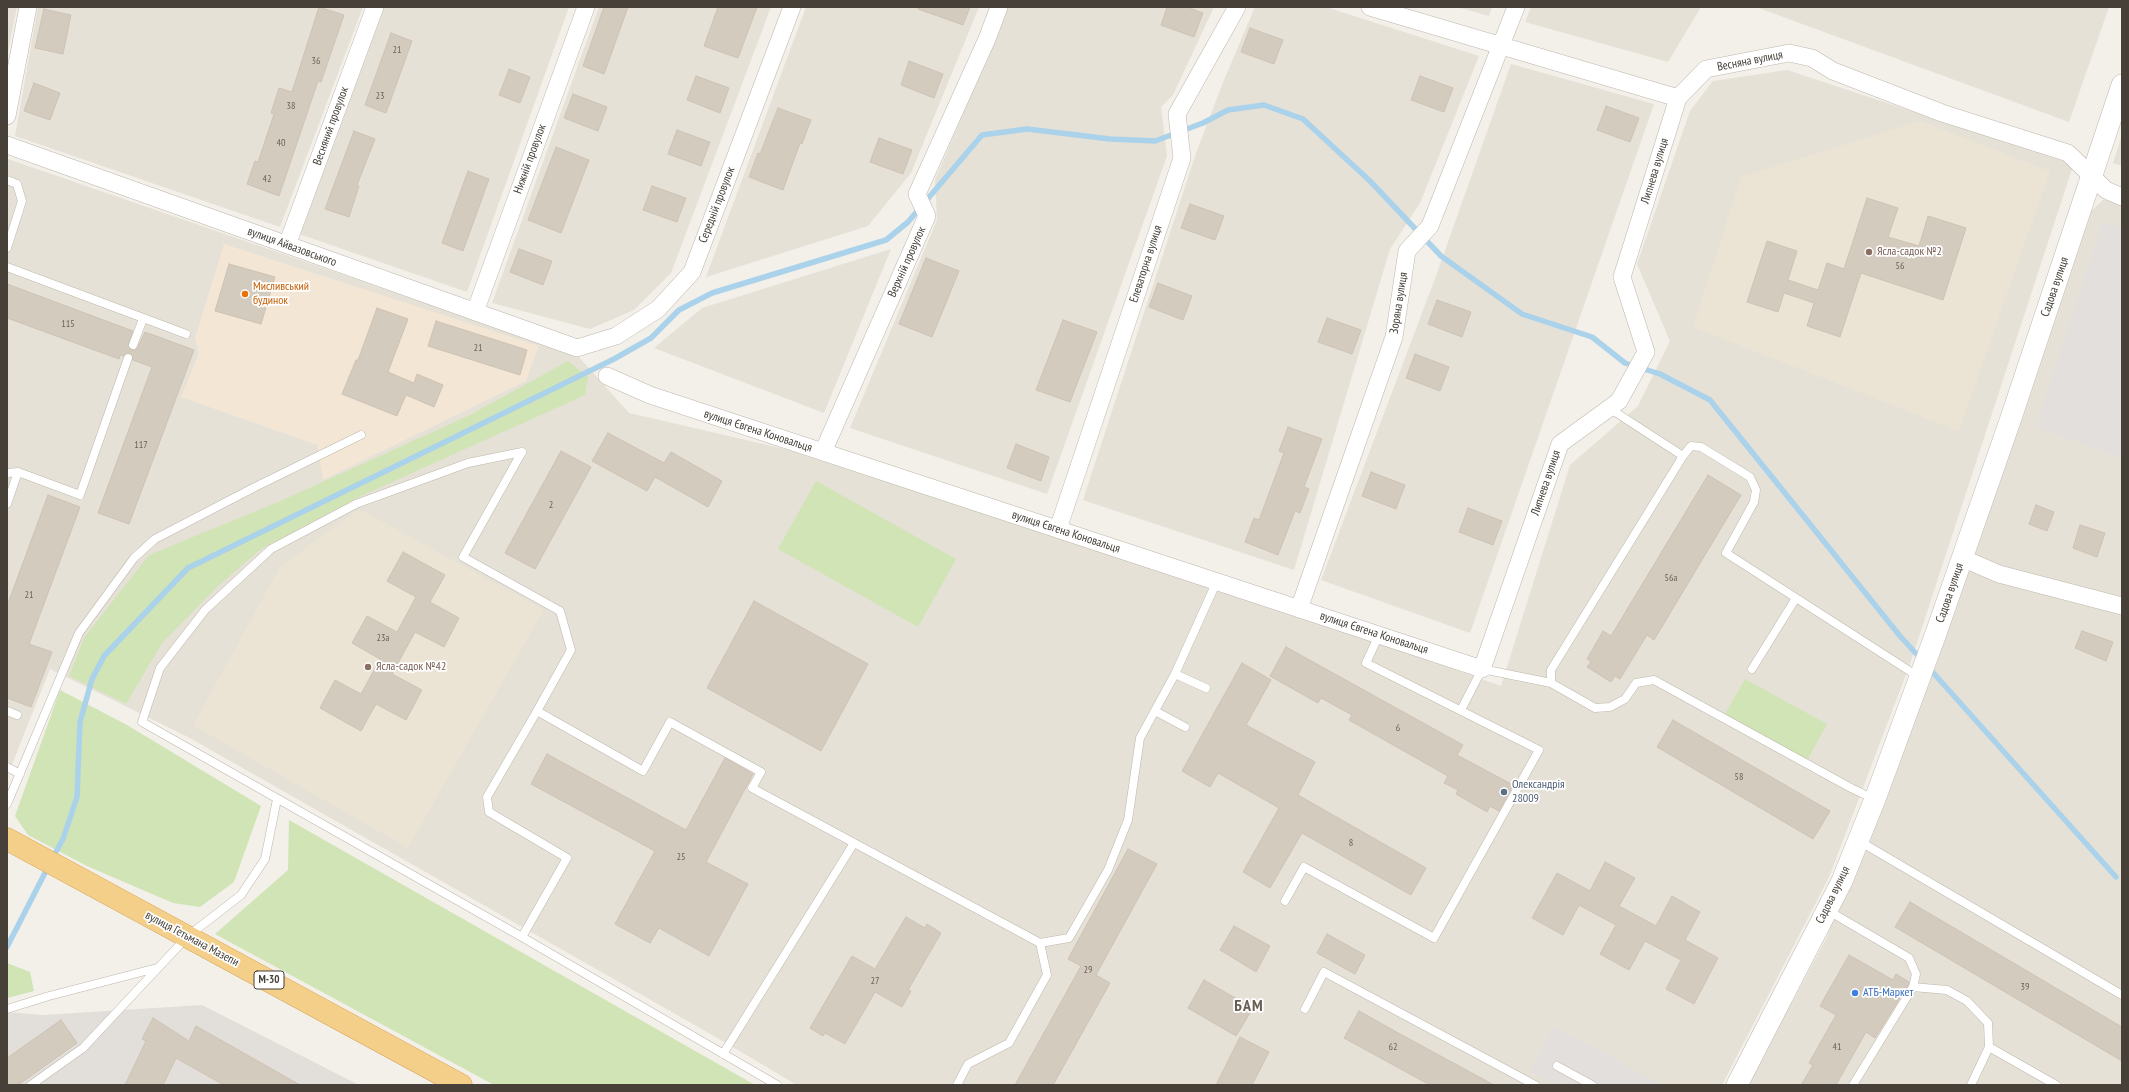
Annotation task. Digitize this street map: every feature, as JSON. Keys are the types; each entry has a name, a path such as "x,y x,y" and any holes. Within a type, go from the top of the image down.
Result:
{"highway":[{"name":"вулиця Гетьмана Мазепи","path":"14,843 461,1085"}],"street":[{"path":"7,116 28,7"},
{"name":"Весняний провулок","path":"287,245 375,7"},
{"name":"Нижній провулок","path":"475,312 586,7"},
{"name":"Середній провулок","path":"577,348 616,336 658,309 692,272 792,7"},
{"name":"Верхній провулок","path":"823,452 927,216 917,194 987,39 999,7"},
{"name":"Елеваторна вулиця","path":"1058,529 1182,158 1177,114 1237,7"},
{"path":"1370,7 1501,47 1678,98"},
{"name":"Зоряна вулиця","path":"1299,609 1394,337 1407,251 1430,226 1516,7"},
{"name":"Весняна вулиця","path":"1678,98 1706,69 1789,53 1812,58 1833,71 1942,113 2068,153 2106,190 2122,197"},
{"name":"Садова вулиця","path":"1737,1085 1842,881 1874,799 1935,636 2093,176 2122,85"},
{"name":"Липнева вулиця","path":"1482,669 1560,444 1614,405 1646,352 1622,277 1678,98"},
{"name":"вулиця Айвазовського","path":"7,145 577,348"},
{"name":"вулиця Євгена Коновальця","path":"607,376 650,395 1482,669"},
{"path":"1962,558 1999,574 2122,606"}],"lane":[{"path":"7,180 17,184 22,201 7,248"},
{"path":"7,267 186,334"},
{"path":"133,345 143,319"},
{"path":"7,474 18,472 80,495 128,358"},
{"path":"1614,405 1683,456"},
{"path":"7,804 79,632 134,558 155,540 255,487 361,435"},
{"path":"1551,683 1551,670 1683,456 1691,446 1702,447 1750,476 1756,490 1754,502 1726,552 1796,598 1921,674"},
{"path":"522,937 567,858 489,812 487,797 537,711 570,650 560,611 463,557 522,452 468,463 356,504 271,549 205,610 160,668 142,722 522,937 777,1085"},
{"path":"7,504 18,472"},
{"path":"537,711 643,771 670,722 761,772 752,788 1040,943 1069,938 1108,870 1128,820 1140,738 1175,674 1217,581"},
{"path":"1752,669 1796,598"},
{"path":"1285,901 1304,867 1434,938 1539,750 1366,663 1379,635"},
{"path":"1461,710 1482,669 1551,683 1595,708 1610,707 1625,699 1636,683 1654,680 1851,788 1874,799"},
{"path":"1175,674 1206,688"},
{"path":"7,711 17,715"},
{"path":"1155,711 1185,727"},
{"path":"7,767 20,774"},
{"path":"31,1085 83,1048 188,936 240,895 265,859 277,799"},
{"path":"1858,840 2122,994"},
{"path":"723,1054 854,843"},
{"path":"1827,909 1909,958 1916,974 1913,986 1854,1085"},
{"path":"957,1085 968,1064 1009,1043 1047,975 1040,943"},
{"path":"7,1009 48,996 158,968"},
{"path":"1305,1009 1324,972 1535,1085"},
{"path":"1913,986 1947,990 1967,1001 1988,1023 1989,1047 1971,1085"},
{"path":"1989,1047 2056,1085"},
{"path":"1557,1066 1592,1085"}],"shaded area":[{"path":"7,7 17,7 7,56"},
{"path":"38,7 363,7 280,227 15,136"},
{"path":"384,7 569,7 467,292 299,234"},
{"path":"599,7 771,7 671,273 634,310 590,329 492,303"},
{"path":"806,7 979,7 911,173 868,226 706,277"},
{"path":"1008,7 1214,7 1173,95 1161,107 1167,156 1047,494 850,428 937,220 935,180"},
{"path":"1255,7 1326,7 1479,56 1420,203 1390,249 1294,570 1083,500 1196,153 1224,80"},
{"path":"1457,7 1492,7 1489,16"},
{"path":"1531,7 1701,7 1668,62 1525,22"},
{"path":"1756,7 2109,7 2069,122"},
{"path":"1511,64 1654,104 1470,633 1321,580 1436,276"},
{"path":"1787,70 2069,163 2072,169 1910,664 1829,877 1722,1085 797,1085 714,1036 188,737 50,669 7,777 8,159 578,356 629,413 785,449 1325,623 1501,686 1570,465 1638,406 1670,341 1637,264 1690,111 1713,81"},
{"name":"Ясла-садок №2","path":"1920,121 2050,171 1959,431 1693,327 1741,177"},
{"path":"2122,135 2122,166 2113,163"},
{"path":"2103,200 2111,200 2122,204 2122,1085 1744,1085 1786,1006 1792,1003 1827,937 2090,212"},
{"path":"2103,221 2122,228 2122,458 2036,427"},
{"path":"224,244 539,346 526,381 323,480 317,445 181,397 199,353 195,338"},
{"path":"891,249 824,413 654,348 702,308"},
{"name":"Ясла-садок №42","path":"359,509 544,610 408,848 193,725 280,567"},
{"path":"202,1005 359,1085 7,1085 7,1012 43,1015"},
{"path":"1554,1027 1663,1085 1554,1085 1530,1072"}],"green space":[{"path":"568,361 588,377 585,395 359,497 261,549 219,585 162,643 126,704 69,676 84,638 149,555 283,500 470,415"},
{"path":"816,481 956,559 918,627 778,549"},
{"path":"1745,679 1827,724 1807,761 1725,714"},
{"path":"60,690 127,725 261,806 234,882 200,907 173,903 87,866 28,835 15,816"},
{"path":"289,820 755,1085 494,1085 215,934 288,870"},
{"path":"7,963 30,972 34,991 7,998"}],"building":[{"path":"319,7 344,15 321,82 318,81 279,196 247,184 255,161 258,162 274,114 271,113 279,88 292,92"},
{"path":"604,7 628,7 604,74 583,66"},
{"path":"718,7 757,7 738,58 704,46"},
{"path":"919,7 970,7 963,25 918,9"},
{"path":"1167,7 1187,7 1203,13 1194,37 1161,25"},
{"path":"44,9 71,15 63,54 35,48"},
{"path":"1250,28 1283,40 1274,64 1241,52"},
{"path":"391,33 412,41 386,113 365,105"},
{"path":"909,61 943,74 934,98 901,85"},
{"path":"509,69 530,77 520,103 499,95"},
{"path":"696,76 729,88 720,113 687,100"},
{"path":"1420,76 1453,88 1444,112 1411,100"},
{"path":"34,83 60,93 50,120 24,111"},
{"path":"573,94 607,107 598,131 564,118"},
{"path":"1606,106 1639,118 1630,142 1597,130"},
{"path":"778,108 811,120 802,144 800,143 783,190 749,177 758,153 760,154"},
{"path":"677,130 710,142 701,166 668,154"},
{"path":"354,131 375,139 357,185 359,186 349,217 325,209"},
{"path":"879,138 912,150 903,174 870,162"},
{"path":"556,147 589,160 561,233 528,220"},
{"path":"468,171 489,179 463,251 442,243"},
{"path":"652,186 686,198 677,222 643,210"},
{"path":"1867,198 1898,208 1888,237 1919,246 1928,216 1966,228 1943,300 1861,273 1840,337 1807,326 1814,303 1784,293 1778,312 1747,302 1767,241 1797,251 1788,280 1818,290 1827,263 1844,269"},
{"path":"1190,204 1224,216 1215,240 1181,228"},
{"path":"519,249 552,261 543,285 510,272"},
{"path":"926,258 959,271 932,337 899,324"},
{"name":"Мисливський будинок","path":"229,264 275,277 261,324 215,311"},
{"path":"1158,283 1192,296 1183,320 1149,307"},
{"path":"7,284 133,331 128,345 131,350 137,349 145,332 194,350 129,524 98,513 152,367 133,360 132,355 129,353 123,356 120,355 119,359 7,318"},
{"path":"1437,300 1471,312 1462,337 1428,324"},
{"path":"377,308 408,319 388,372 414,383 417,374 443,385 434,407 406,395 397,416 342,394 356,360 358,360"},
{"path":"1327,318 1361,330 1352,354 1318,342"},
{"path":"1063,320 1097,332 1070,402 1036,390"},
{"path":"436,321 527,350 520,375 428,346"},
{"path":"1415,354 1449,367 1440,391 1406,378"},
{"path":"1288,427 1322,439 1304,487 1309,489 1300,513 1295,511 1278,555 1245,542 1254,518 1259,520 1284,453 1279,451"},
{"path":"608,433 664,463 671,452 722,481 708,507 655,477 647,491 592,461"},
{"path":"1016,444 1049,457 1041,481 1007,468"},
{"path":"561,451 591,467 535,569 505,553"},
{"path":"1371,472 1405,485 1396,509 1362,496"},
{"path":"1708,475 1741,495 1654,640 1647,635 1620,679 1615,676 1611,682 1587,667 1591,662 1587,659 1603,631 1611,636"},
{"path":"48,495 80,507 29,644 52,652 31,707 7,698 7,606"},
{"path":"2036,505 2054,512 2047,531 2029,524"},
{"path":"1468,508 1502,521 1493,545 1459,532"},
{"path":"2080,525 2105,533 2097,557 2073,548"},
{"path":"403,552 445,575 430,602 459,618 444,647 415,632 392,674 422,690 406,720 376,704 361,731 320,708 335,680 361,694 380,659 352,643 367,616 397,632 416,597 387,581"},
{"path":"754,601 868,664 821,751 707,688"},
{"path":"2082,631 2113,642 2106,661 2075,648"},
{"path":"1286,647 1463,745 1457,755 1513,785 1499,811 1490,806 1487,812 1456,794 1458,790 1444,783 1448,776 1349,720 1352,715 1321,698 1318,703 1270,676"},
{"path":"1242,663 1271,680 1246,725 1315,762 1298,795 1426,868 1411,895 1302,833 1270,888 1243,872 1279,808 1218,773 1210,787 1182,771"},
{"path":"1673,720 1830,811 1813,839 1657,747"},
{"path":"547,754 686,830 725,758 753,774 706,862 748,884 709,956 659,928 650,943 615,924 655,851 531,784"},
{"path":"1128,849 1157,864 1096,975 1110,983 1053,1085 1015,1085 1081,966 1068,959"},
{"path":"1605,862 1635,878 1619,906 1656,926 1672,896 1700,912 1685,940 1718,958 1694,1004 1666,989 1681,960 1645,941 1629,970 1600,954 1616,925 1579,905 1563,935 1532,918 1557,873 1590,891"},
{"path":"1910,902 2122,1027 2122,1061 1895,927"},
{"path":"906,917 925,928 927,924 941,933 908,990 911,991 902,1007 875,992 845,1044 825,1033 823,1036 810,1028 852,956 875,969"},
{"path":"1234,926 1270,946 1256,972 1220,950"},
{"path":"1327,934 1365,955 1355,974 1317,953"},
{"path":"1849,955 1893,980 1896,974 1909,982 1908,985 1875,1038 1866,1032 1836,1085 1801,1085 1813,1065 1809,1063 1836,1015 1820,1006"},
{"path":"1204,980 1253,1008 1236,1036 1188,1008"},
{"path":"1359,1011 1494,1085 1430,1085 1344,1038"},
{"path":"153,1018 189,1041 196,1026 300,1085 224,1085 176,1058 163,1085 125,1085 146,1041 142,1039"},
{"path":"61,1020 77,1043 18,1085 7,1085 7,1058"},
{"path":"1240,1037 1269,1052 1252,1085 1216,1085"}],"waterway":[{"path":"52,859 63,839 77,797 80,722 92,679 104,656 188,568 614,359 651,338 679,310 712,293 886,240 908,222 982,135 1027,129 1110,139 1155,141 1203,123 1228,110 1264,105 1303,119 1370,181 1441,256 1522,314 1592,337 1625,363 1660,374 1710,400 1900,636 1921,659"},
{"path":"1928,667 2116,877"},
{"path":"7,947 48,867"}],"place":[{"name":"Ясла-садок №2","path":"1869,252"},
{"name":"Мисливський будинок","path":"245,294"},
{"name":"Ясла-садок №42","path":"368,667"},
{"name":"Олександрія 28009","path":"1504,792"},
{"name":"АТБ-Маркет","path":"1855,993"}],"district":[{"name":"БАМ","path":"1249,1006"}]}
